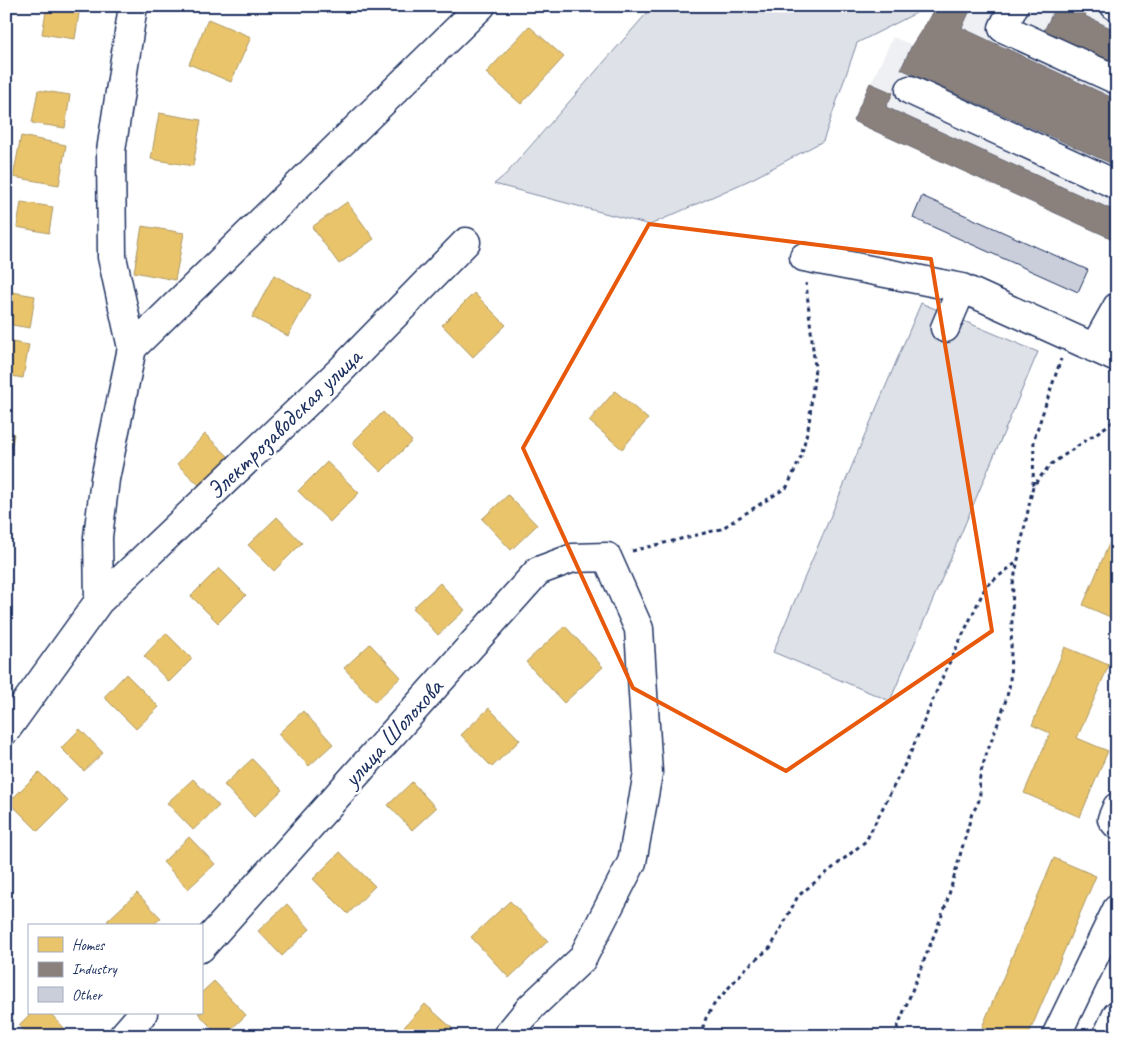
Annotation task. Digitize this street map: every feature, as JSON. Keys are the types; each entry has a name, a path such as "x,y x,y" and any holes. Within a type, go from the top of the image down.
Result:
{"street":[{"path":"100,601 98,537 104,489 132,348 112,257 111,151 134,6"},
{"path":"132,348 481,6"},
{"path":"1014,6 1003,28 1117,80"},
{"path":"910,90 1117,185"},
{"name":"Электрозаводская улица","path":"6,730 100,601 339,372 466,242"},
{"path":"804,257 962,288 1105,353 1117,307"},
{"path":"945,328 962,288"},
{"path":"507,1036 531,1007 582,959 632,862 648,773 639,629 607,557"},
{"name":"улица Шолохова","path":"202,947 538,572 573,558 607,557"},
{"path":"1117,807 1112,819 1117,825"},
{"path":"1056,1036 1117,909"},
{"path":"123,1036 142,1014"},
{"path":"1107,1036 1117,1014"}],"path":[{"path":"607,557 721,529 787,487 801,457 809,424 815,368 804,257"},
{"path":"894,1036 946,905 972,813 980,802 980,774 1008,696 1013,584 1033,486 1034,439 1069,337"},
{"path":"1033,486 1050,465 1117,419"},
{"path":"700,1036 706,1018 715,1003 747,967 772,947 798,896 866,841 910,754 943,676 986,586 1018,562"}],"highlighted area":[{"path":"649,224 931,259 992,631 786,771 633,688 523,448"}],"shaded area":[{"path":"653,6 930,6 857,43 823,141 752,179 650,225 494,184 506,174"},
{"path":"937,6 1117,6 1117,241 853,121 893,37 912,45"},
{"path":"921,303 1038,352 890,701 773,652"}],"building: Homes":[{"path":"47,6 80,7 75,39 42,34"},
{"path":"208,19 251,37 231,82 189,64"},
{"path":"529,26 564,57 521,104 486,73"},
{"path":"38,90 70,95 65,128 32,123"},
{"path":"159,113 201,120 193,166 151,159"},
{"path":"21,136 66,145 59,185 13,177"},
{"path":"21,202 53,207 49,233 17,227"},
{"path":"347,202 374,239 339,264 312,227"},
{"path":"142,226 184,233 175,280 134,272"},
{"path":"274,275 311,295 288,336 252,317"},
{"path":"6,291 35,296 30,328 6,324"},
{"path":"474,293 506,325 473,357 442,325"},
{"path":"6,341 29,345 23,378 6,375"},
{"path":"615,391 648,419 622,449 589,421"},
{"path":"383,412 412,441 381,472 352,443"},
{"path":"6,433 14,434 9,458 6,457"},
{"path":"205,434 228,456 200,486 177,464"},
{"path":"327,462 359,493 330,522 298,491"},
{"path":"508,495 537,525 511,550 482,519"},
{"path":"277,517 302,543 274,571 248,545"},
{"path":"1117,525 1117,620 1083,605"},
{"path":"219,568 246,595 218,623 191,596"},
{"path":"440,583 465,610 438,635 413,608"},
{"path":"565,626 603,667 564,703 526,662"},
{"path":"166,633 192,659 169,682 144,656"},
{"path":"370,644 401,677 375,702 344,668"},
{"path":"1065,647 1109,665 1077,738 1108,751 1080,817 1024,793 1050,733 1032,725"},
{"path":"126,674 159,707 136,729 104,697"},
{"path":"489,708 520,740 492,767 461,735"},
{"path":"303,711 333,744 309,766 278,734"},
{"path":"80,729 103,753 84,771 61,748"},
{"path":"252,759 282,790 254,817 224,785"},
{"path":"39,772 68,801 38,831 9,802"},
{"path":"193,779 219,806 193,830 167,803"},
{"path":"412,782 436,808 412,830 388,805"},
{"path":"189,837 215,864 188,889 163,862"},
{"path":"340,852 375,886 348,914 313,879"},
{"path":"1054,858 1096,876 1028,1036 1004,1036 982,1027"},
{"path":"137,893 161,918 154,924 110,924 107,921"},
{"path":"510,901 548,941 509,978 471,937"},
{"path":"287,904 310,929 282,956 258,931"},
{"path":"214,981 246,1015 224,1036 219,1036 199,1014 202,1014 202,992"},
{"path":"425,1004 452,1028 446,1036 396,1036"},
{"path":"30,1014 51,1014 67,1031 62,1036 29,1036 19,1025"}],"building: Industry":[{"path":"937,6 972,6 962,28 1117,100 1117,166 901,69 912,45"},
{"path":"1049,6 1089,6 1085,16 1117,31 1117,59 1106,69 1043,33 1055,8"},
{"path":"870,83 893,93 886,107 1117,212 1117,241 853,121"}],"building: Other":[{"path":"922,196 1088,270 1078,292 913,218"}]}
